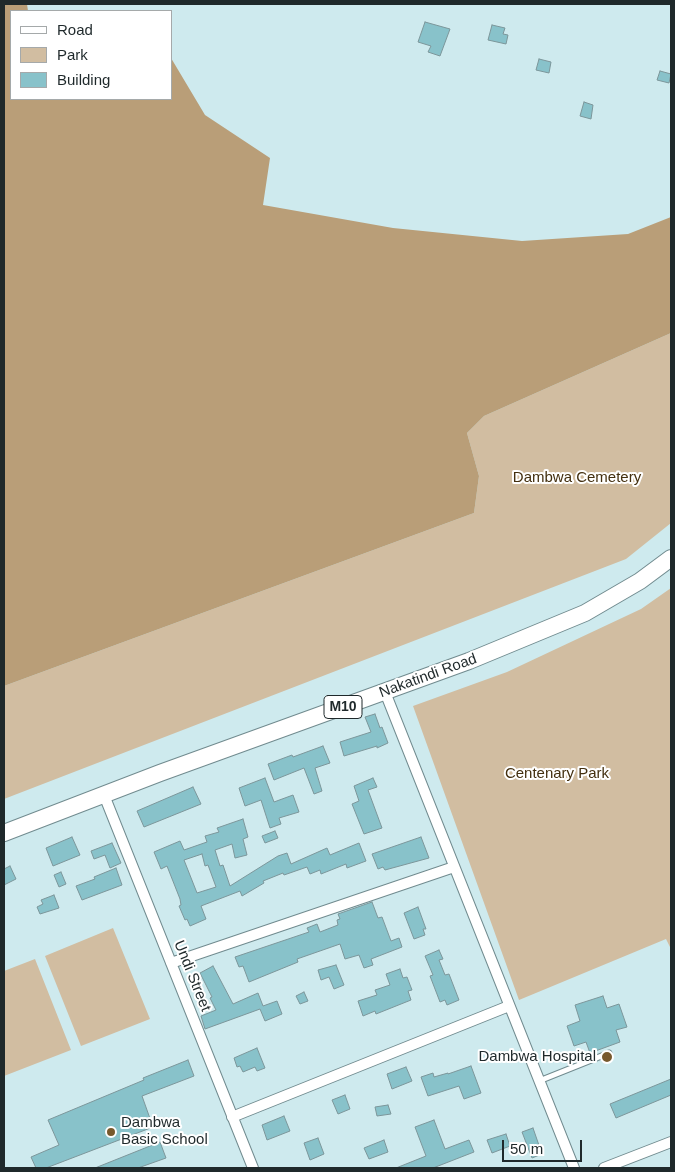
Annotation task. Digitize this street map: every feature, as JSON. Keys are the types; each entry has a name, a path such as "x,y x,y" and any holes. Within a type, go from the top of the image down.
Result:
{"highway":[{"name":"Nakatindi Road","path":"4,833 469,661 585,612 640,581 671,558"}],"street":[{"path":"385,692 574,1168"},
{"name":"Undi Street","path":"104,795 253,1168"},
{"path":"171,963 454,867"},
{"path":"232,1116 509,1006"},
{"path":"604,1168 671,1142"}],"lane":[{"path":"539,1081 609,1053"}],"green space":[{"name":"Dambwa Cemetery","path":"671,333 671,523 626,559 4,799 4,686 474,513 479,476 467,433 484,416"},
{"name":"Centenary Park","path":"671,588 671,949 666,939 519,1000 413,706 507,672 641,609"},
{"path":"113,928 150,1019 81,1046 45,956"},
{"path":"35,959 71,1050 4,1076 4,971"}],"shaded area":[{"path":"4,4 27,4 28,10 10,10 10,100 172,100 172,60 205,115 270,158 263,205 393,228 522,241 628,234 671,217 671,333 484,416 467,433 479,476 474,513 4,686"}],"building":[{"path":"425,22 450,29 440,56 428,52 431,46 418,42"},
{"path":"492,25 505,28 503,34 508,35 506,44 488,40"},
{"path":"539,59 551,62 549,73 536,70"},
{"path":"660,71 671,74 669,83 657,80"},
{"path":"584,102 593,105 591,119 580,116"},
{"path":"375,714 388,743 377,748 377,746 344,756 340,742 371,732 365,717"},
{"path":"323,746 330,763 315,768 322,791 314,794 304,768 274,780 268,764"},
{"path":"265,778 274,802 293,795 299,812 279,818 281,824 270,828 261,800 245,806 239,788"},
{"path":"373,778 377,787 368,790 382,828 364,834 352,804 359,801 354,786"},
{"path":"193,787 201,804 144,827 137,811"},
{"path":"243,819 248,837 243,839 247,855 235,858 232,844 215,850 220,866 223,865 230,886 278,856 287,853 291,864 327,848 330,855 359,843 366,861 347,868 346,864 321,874 320,870 310,874 307,867 284,875 283,873 263,881 264,883 242,896 240,891 201,906 206,919 190,926 179,906 181,905 180,899 167,866 161,869 154,852 180,841 184,850 207,842 205,836 219,832 217,828","holes":["202,854 205,866 208,865 216,887 197,893 184,860"]},
{"path":"275,831 278,838 265,843 262,836"},
{"path":"72,837 80,855 53,866 46,848"},
{"path":"421,837 429,858 385,870 383,867 378,869 372,854"},
{"path":"112,843 121,863 110,868 105,855 94,859 91,851"},
{"path":"10,866 16,879 4,885 4,869"},
{"path":"116,868 122,885 82,900 76,886"},
{"path":"61,872 66,884 59,887 54,875"},
{"path":"54,895 59,908 40,914 37,907 43,904 41,900"},
{"path":"372,902 378,918 382,917 391,941 399,938 402,947 371,959 373,965 364,968 359,955 345,959 340,944 297,959 298,962 249,982 243,966 239,967 235,957 309,932 307,928 317,924 320,932 338,925 337,920 340,919 338,914"},
{"path":"418,907 426,929 423,929 425,935 414,939 404,913"},
{"path":"439,950 443,959 439,960 445,975 449,974 459,1000 447,1005 445,1000 440,1002 430,976 433,975 425,956"},
{"path":"336,965 344,985 334,989 329,977 321,980 318,970"},
{"path":"213,966 233,1004 258,993 263,1006 277,1001 282,1014 265,1021 260,1009 205,1029 201,1016 216,1010 200,973"},
{"path":"400,969 403,978 407,977 412,990 408,991 411,1000 376,1014 375,1011 363,1016 358,1001 377,995 375,990 390,985 386,974"},
{"path":"304,992 308,1001 300,1004 296,996"},
{"path":"603,996 607,1008 619,1004 627,1027 616,1030 620,1042 590,1053 586,1042 574,1046 567,1026 580,1021 575,1005"},
{"path":"257,1048 265,1068 257,1071 255,1067 243,1072 240,1066 237,1067 234,1058"},
{"path":"188,1060 194,1076 142,1096 153,1127 46,1168 36,1168 31,1157 59,1145 48,1120"},
{"path":"471,1066 481,1093 464,1099 459,1086 428,1096 421,1077 433,1073 434,1077 448,1074"},
{"path":"406,1067 412,1081 392,1089 387,1074"},
{"path":"671,1079 671,1095 616,1118 610,1104"},
{"path":"345,1095 350,1109 338,1114 332,1100"},
{"path":"388,1105 391,1114 377,1116 375,1107"},
{"path":"284,1116 290,1131 267,1140 262,1125"},
{"path":"434,1120 445,1149 469,1140 474,1152 433,1168 396,1168 426,1156 415,1127"},
{"path":"533,1128 542,1154 532,1158 522,1132"},
{"path":"506,1134 510,1146 492,1153 487,1140"},
{"path":"318,1138 324,1154 310,1160 304,1143"},
{"path":"384,1140 388,1152 369,1159 364,1148"},
{"path":"160,1142 166,1158 138,1168 95,1168"}],"place":[{"name":"Dambwa Hospital","path":"607,1057"},
{"name":"Dambwa Basic School","path":"111,1132"}]}
